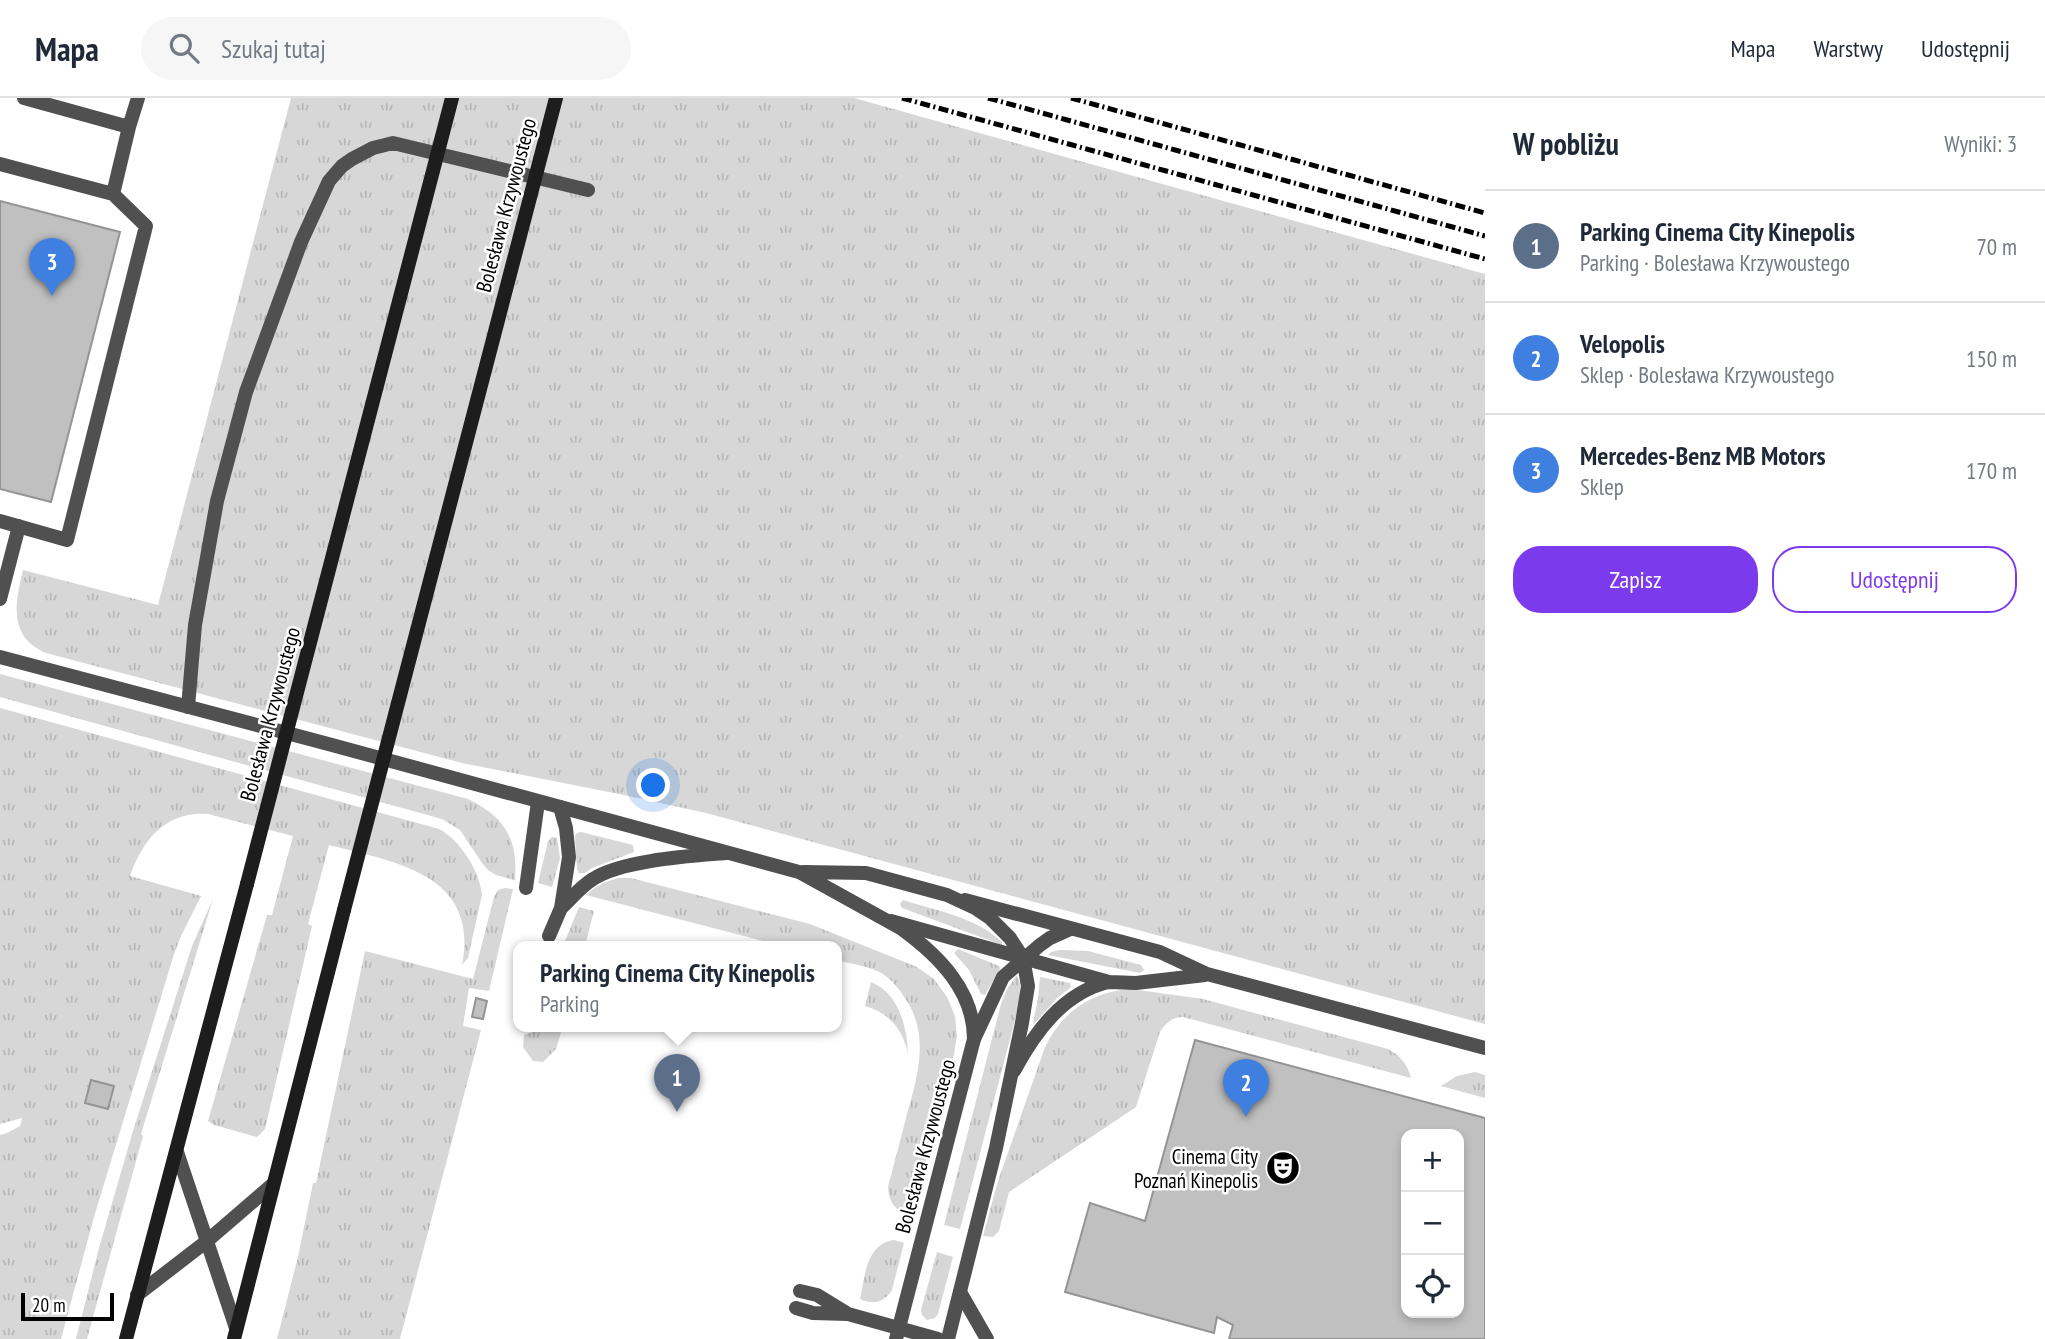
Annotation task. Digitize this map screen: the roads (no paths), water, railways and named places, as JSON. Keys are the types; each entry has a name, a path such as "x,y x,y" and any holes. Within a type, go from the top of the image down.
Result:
{"main road":[{"name":"Bolesława Krzywoustego","path":"126,1339 452,98"},
{"name":"Bolesława Krzywoustego","path":"235,1334 556,98"}],"street":[{"path":"24,98 129,127"},
{"path":"113,194 138,98"},
{"path":"188,707 195,625 217,501 243,404 301,242 329,181 352,159 373,148 393,143 588,190"},
{"path":"0,164 113,194 146,226 67,540 0,521"},
{"path":"0,599 19,526"},
{"path":"0,657 799,872 866,873 1160,952 1207,974 1485,1048"},
{"path":"526,888 538,802"},
{"path":"549,936 561,908 569,857 566,828 560,807"},
{"path":"561,908 587,883 612,870 666,859 726,853"},
{"path":"799,872 882,918 1109,982 1136,983 1207,974"},
{"path":"947,895 975,908 1010,938 1023,958 1028,986 996,1148 947,1339"},
{"name":"Bolesława Krzywoustego","path":"882,918 914,938 956,980 969,1004 974,1029 974,1039 897,1334"},
{"path":"974,1039 1003,977 1050,937 1070,929"},
{"path":"1010,1079 1026,1049 1049,1018 1085,989 1109,982"},
{"path":"177,1152 235,1334"},
{"path":"137,1296 274,1184"},
{"path":"800,1291 817,1295 848,1314 897,1334 938,1339"},
{"path":"960,1292 987,1339"},
{"path":"796,1308 813,1313 848,1314"}],"railway":[{"path":"902,98 1485,259"},
{"path":"988,98 1485,236"},
{"path":"1071,98 1485,213"}],"place":[{"name":"Mercedes-Benz MB Motors","path":"52,296"},
{"name":"Parking Cinema City Kinepolis","path":"677,1112"},
{"name":"Velopolis","path":"1246,1117"},
{"name":"Cinema City Poznań Kinepolis","path":"1283,1168"}]}
